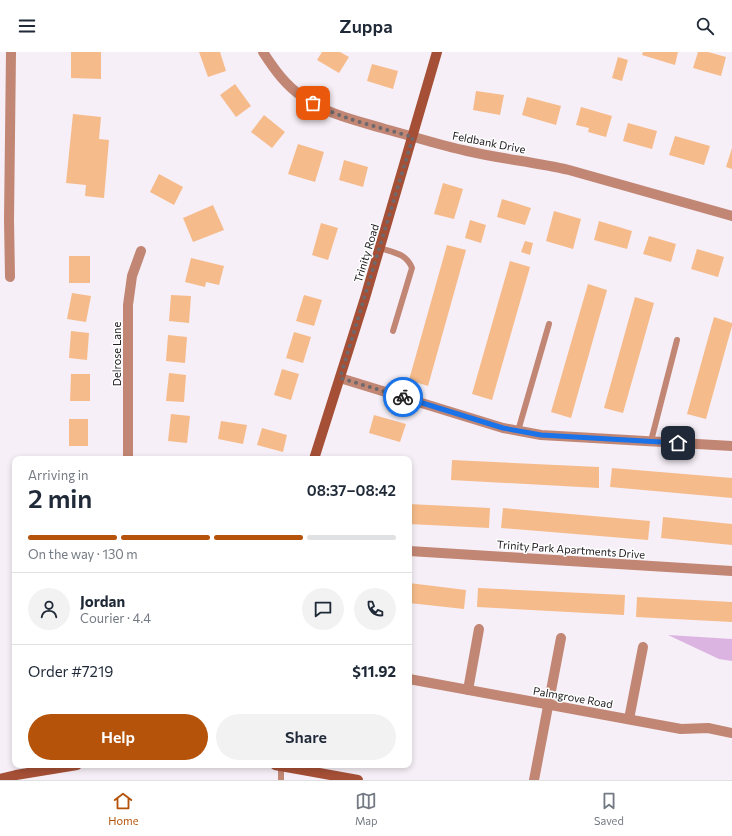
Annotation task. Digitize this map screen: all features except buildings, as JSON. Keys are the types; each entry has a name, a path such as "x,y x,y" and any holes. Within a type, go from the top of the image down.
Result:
{"street":[{"path":"10,277 5,146 11,52"},
{"name":"Feldbank Drive","path":"263,52 274,69 294,90 303,98 322,109 413,137 468,151 545,164 732,216"},
{"name":"Trinity Road","path":"315,456 380,248 437,52"},
{"name":"Delrose Lane","path":"128,456 128,305 132,276 141,251"},
{"path":"340,378 503,428 541,435 732,446"},
{"name":"Trinity Park Apartments Drive","path":"412,551 732,571"},
{"path":"468,690 479,629"},
{"path":"534,780 561,638"},
{"path":"629,719 643,647"},
{"name":"Palmgrove Road","path":"412,680 681,728 708,728 732,733"},
{"path":"0,779 16,775 35,776 66,768"},
{"path":"289,768 358,780"}],"lane":[{"path":"380,248 402,256 408,260 412,268 392,331"},
{"path":"518,431 549,324"},
{"path":"651,441 677,340"},
{"path":"278,768 281,780"}],"shaded area":[{"path":"668,635 732,639 732,661 719,659"}],"way so far":[{"path":"313,103 322,109 413,137 340,378 403,397"}],"route":[{"path":"403,397 503,428 541,435 678,443"}]}
